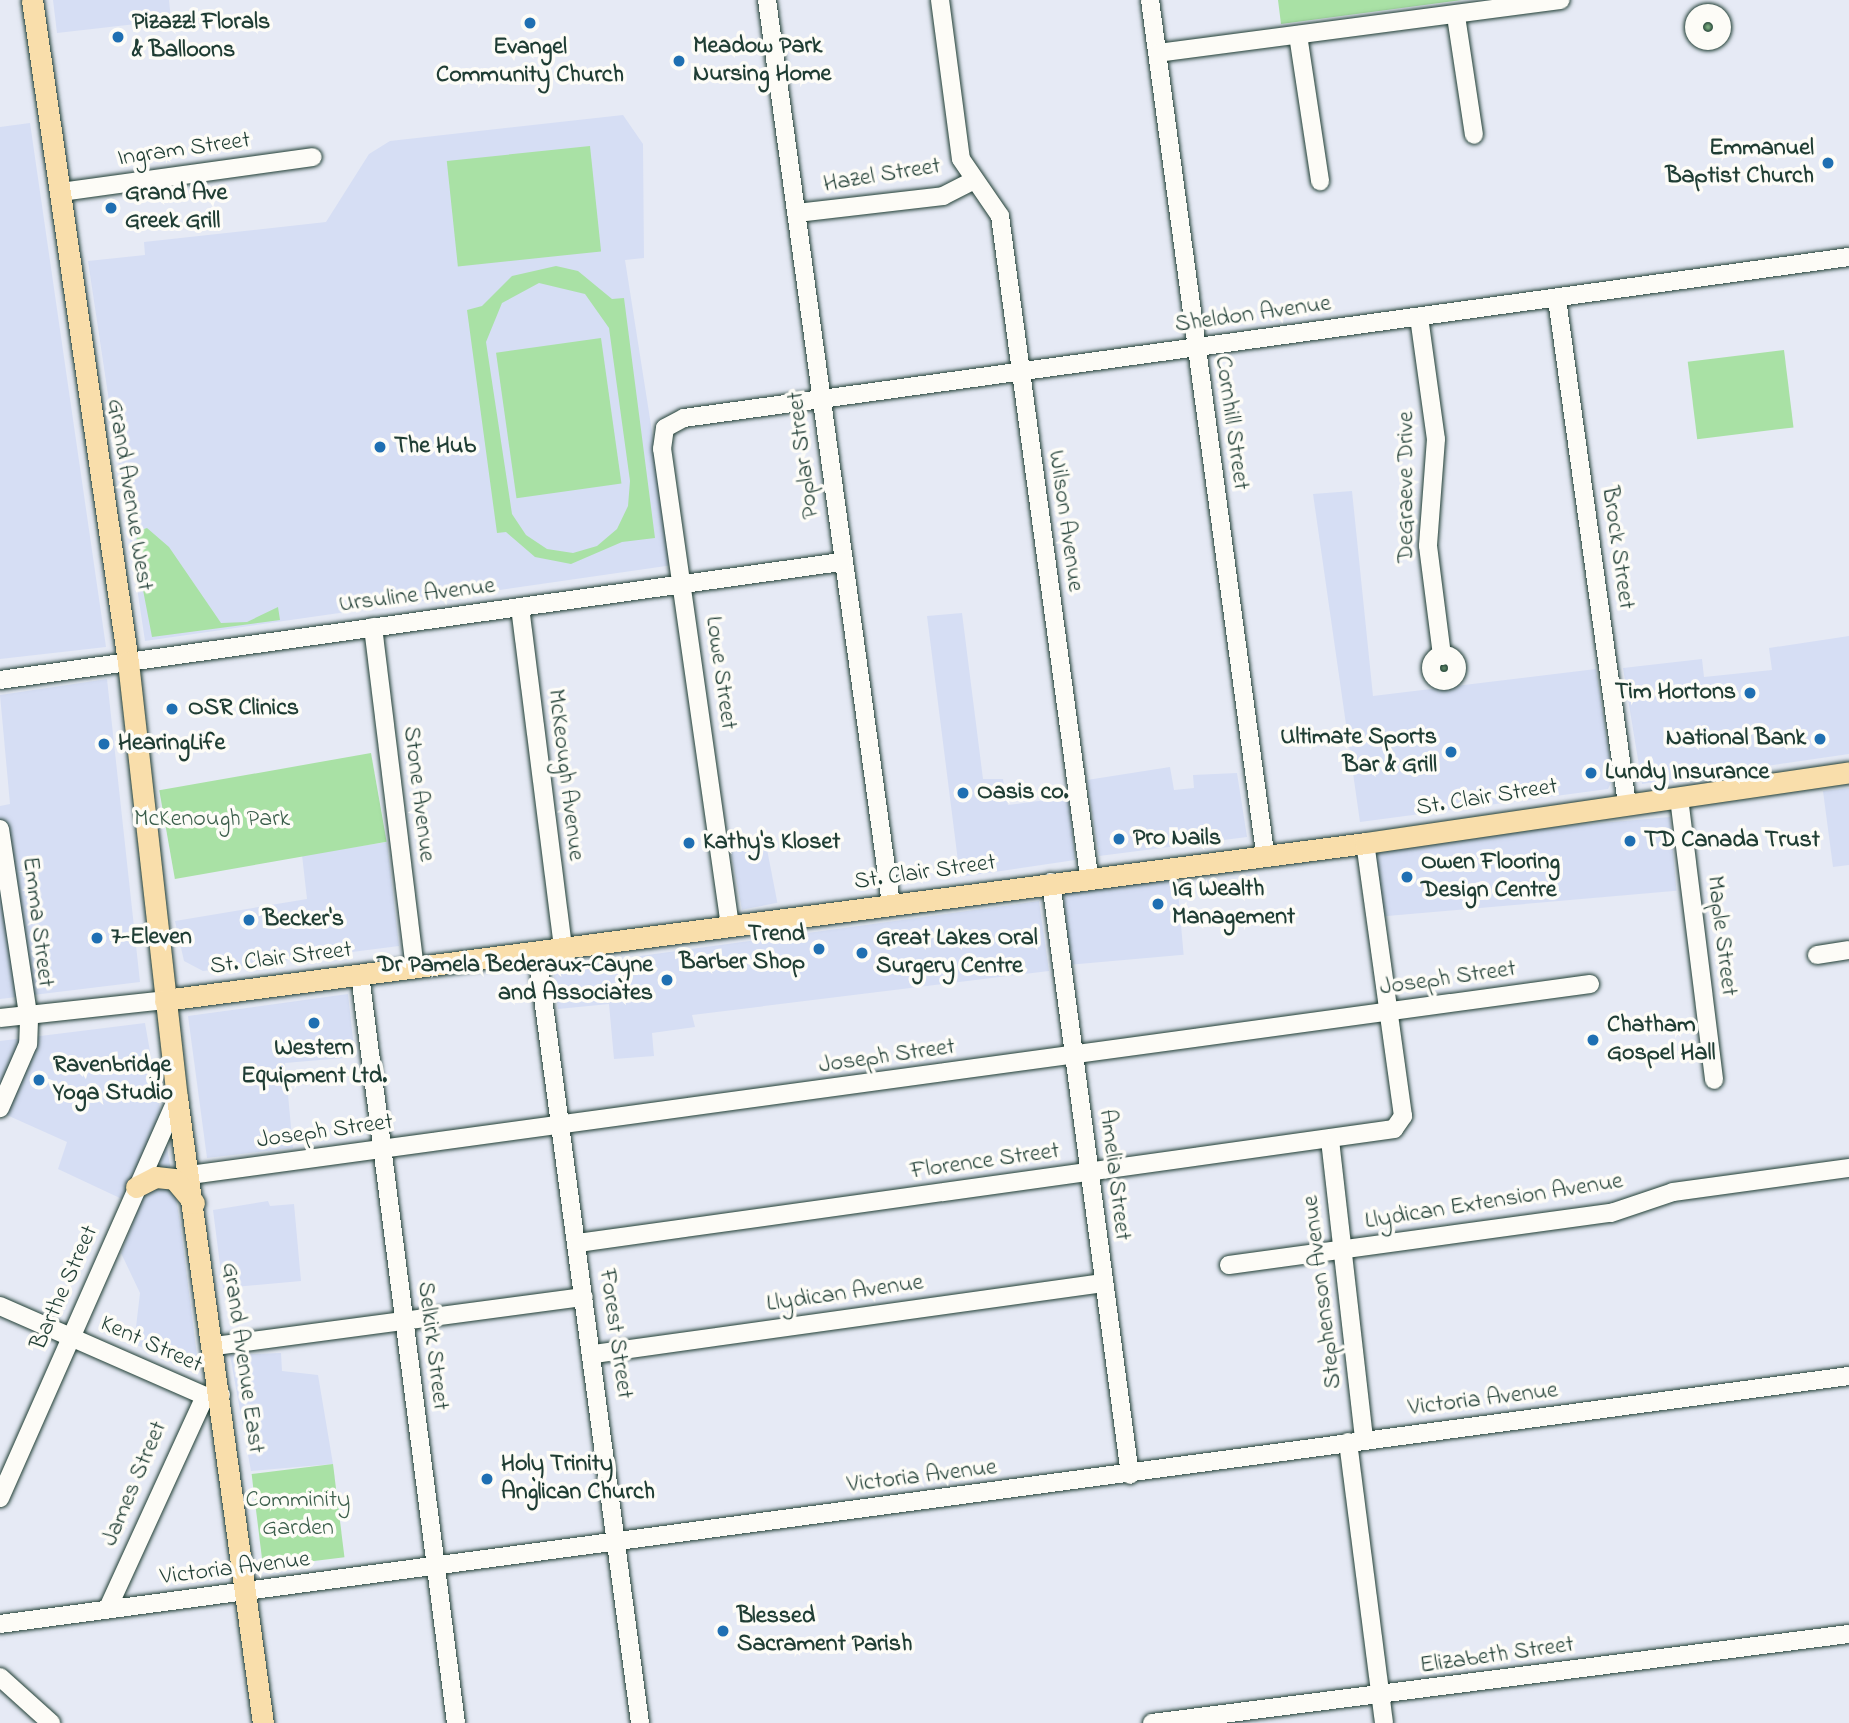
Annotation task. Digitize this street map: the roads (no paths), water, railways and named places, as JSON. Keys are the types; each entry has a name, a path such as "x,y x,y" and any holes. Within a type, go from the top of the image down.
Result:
{"main road":[{"name":"Grand Avenue West","path":"32,0 128,662 165,1000"},
{"name":"St. Clair Street","path":"165,1000 537,953 1089,876 1365,843 1849,772"},
{"name":"Grand Avenue East","path":"165,1000 177,1098 215,1346 213,1396 247,1595 263,1723"},
{"path":"136,1187 156,1177 174,1179 194,1202"}],"street":[{"name":"Poplar Street","path":"767,0 841,562 891,904"},
{"name":"Wilson Avenue","path":"940,0 961,159 972,181 999,216 1089,876"},
{"name":"Cornhill Street","path":"1150,0 1265,853"},
{"path":"1158,53 1456,16 1561,0"},
{"path":"1456,16 1474,135"},
{"path":"1298,35 1320,181"},
{"name":"Ingram Street","path":"61,192 313,157"},
{"name":"Hazel Street","path":"797,213 943,197 972,181"},
{"name":"Sheldon Avenue","path":"665,428 684,418 821,398 1849,257"},
{"name":"Brock Street","path":"1557,299 1627,804"},
{"name":"DeGraeve Drive","path":"1419,317 1436,439 1428,546 1442,656"},
{"name":"Lowe Street","path":"665,428 662,449 730,926"},
{"name":"Ursuline Avenue","path":"0,680 841,562"},
{"name":"McKeough Avenue","path":"520,607 562,949"},
{"name":"Stone Avenue","path":"373,627 415,967"},
{"name":"Maple Street","path":"1679,798 1714,1080"},
{"name":"Emma Street","path":"0,829 29,1020 29,1044 0,1108"},
{"path":"1365,843 1389,1013"},
{"name":"Amelia Street","path":"1051,882 1130,1475"},
{"path":"1817,955 1849,950"},
{"name":"Forest Street","path":"537,953 594,1354 615,1541 640,1723"},
{"name":"Selkirk Street","path":"360,975 456,1723"},
{"name":"Joseph Street","path":"190,1175 1590,984"},
{"name":"St. Clair Street","path":"3,1019 29,1020 165,1000"},
{"name":"Florence Street","path":"578,1243 1330,1140 1397,1128 1403,1116 1389,1013"},
{"name":"Barthe Street","path":"0,1498 177,1098"},
{"name":"Stephenson Avenue","path":"1330,1140 1384,1723"},
{"name":"Llydican Extension Avenue","path":"1228,1265 1611,1213 1673,1192 1849,1168"},
{"name":"Llydican Avenue","path":"594,1354 1103,1283"},
{"path":"215,1346 584,1297"},
{"name":"Kent Street","path":"0,1306 213,1396"},
{"name":"Victoria Avenue","path":"0,1624 108,1608 247,1595 615,1541 1130,1475 1356,1440 1849,1376"},
{"name":"James Street","path":"108,1608 213,1396"},
{"name":"Elizabeth Street","path":"1152,1723 1849,1634"},
{"path":"0,1677 51,1723"}],"place":[{"name":"Evangel Community Church","path":"530,23"},
{"name":"Pizazz! Florals & Balloons","path":"118,37"},
{"name":"Meadow Park Nursing Home","path":"679,61"},
{"name":"Emmanuel Baptist Church","path":"1828,163"},
{"name":"Grand Ave Greek Grill","path":"111,208"},
{"name":"The Hub","path":"380,447"},
{"name":"Tim Hortons","path":"1750,693"},
{"name":"OSR Clinics","path":"172,709"},
{"name":"National Bank","path":"1820,739"},
{"name":"HearingLife","path":"104,744"},
{"name":"Ultimate Sports Bar & Grill","path":"1451,752"},
{"name":"Lundy Insurance","path":"1591,773"},
{"name":"Oasis co.","path":"963,793"},
{"name":"Pro Nails","path":"1119,839"},
{"name":"TD Canada Trust","path":"1630,841"},
{"name":"Kathy's Kloset","path":"689,843"},
{"name":"Owen Flooring Design Centre","path":"1407,877"},
{"name":"IG Wealth Management","path":"1158,904"},
{"name":"Becker's","path":"249,920"},
{"name":"7-Eleven","path":"97,938"},
{"name":"Trend Barber Shop","path":"819,949"},
{"name":"Great Lakes Oral Surgery Centre","path":"862,953"},
{"name":"Dr Pamela Bederaux-Cayne and Associates","path":"667,980"},
{"name":"Western Equipment Ltd.","path":"314,1023"},
{"name":"Chatham Gospel Hall","path":"1593,1040"},
{"name":"Ravenbridge Yoga Studio","path":"39,1080"},
{"name":"Holy Trinity Anglican Church","path":"487,1479"},
{"name":"Blessed Sacrament Parish","path":"723,1631"}],"park label":[{"name":"McKenough Park","path":"212,820"},
{"name":"Comminity Garden","path":"298,1515"}]}
